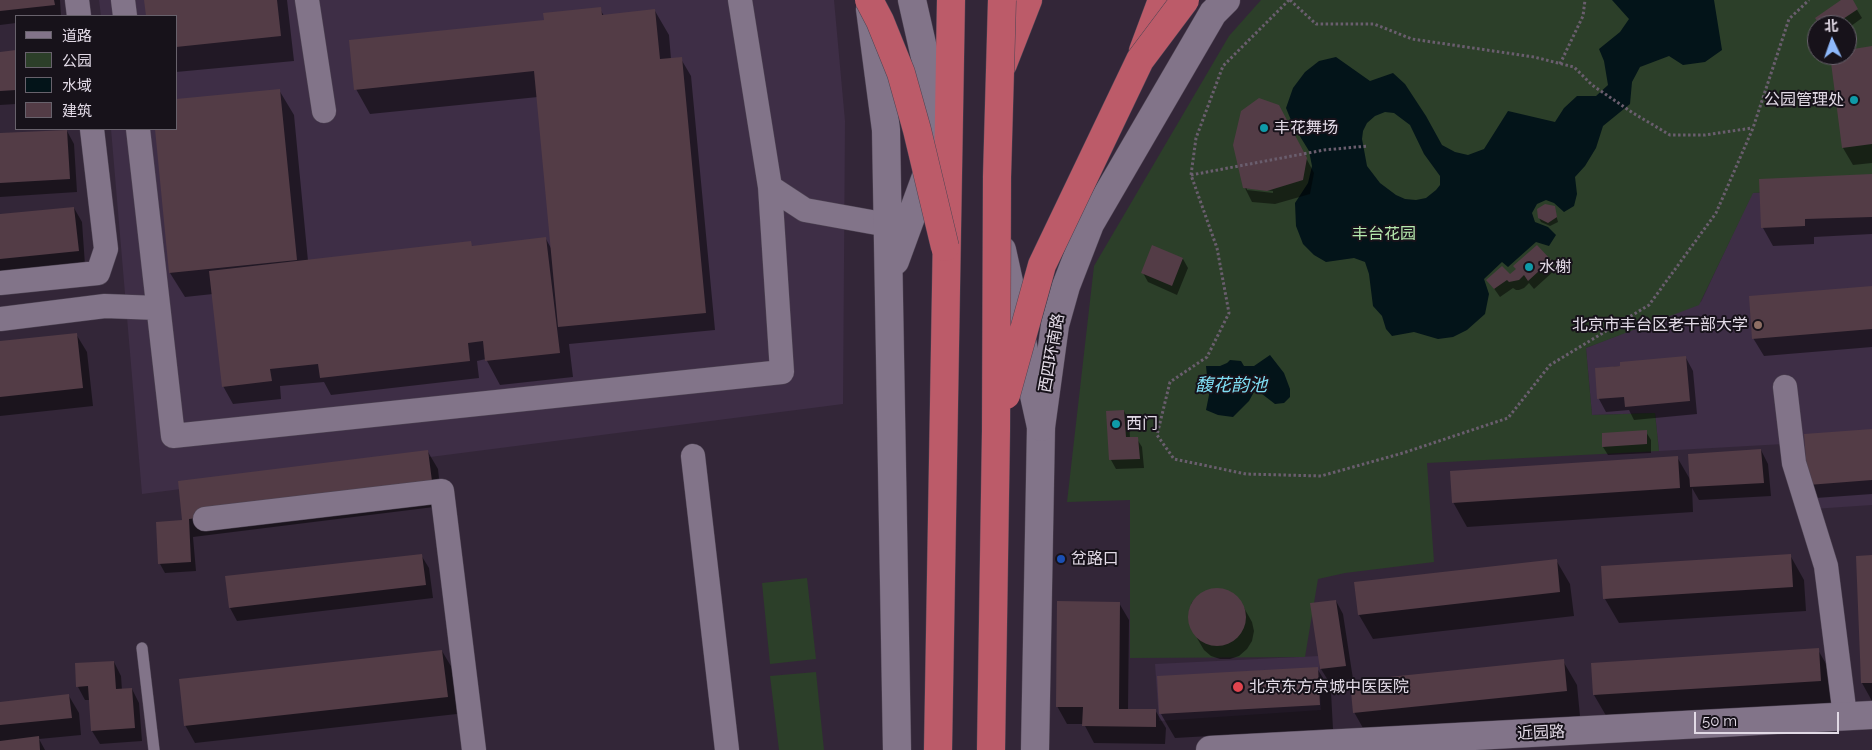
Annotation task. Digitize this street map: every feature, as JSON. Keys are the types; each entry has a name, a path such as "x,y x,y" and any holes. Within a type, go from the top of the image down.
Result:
{"highway":[{"path":"869,0 880,21 901,73 945,247"},
{"path":"938,750 945,247 951,0"},
{"path":"991,728 996,430 997,187 1002,0"},
{"path":"1003,64 1028,0"},
{"path":"996,430 1042,266 1140,60 1162,0"},
{"path":"1140,60 1185,0"}],"street":[{"path":"77,0 79,15"},
{"path":"123,0 125,15"},
{"path":"307,0 324,111"},
{"path":"138,130 173,436 782,372 770,188 740,0"},
{"path":"869,0 886,130 897,750"},
{"path":"912,0 942,132 938,750"},
{"name":"西四环南路","path":"1035,750 1041,427 1055,325 1066,286 1090,224 1213,13 1226,0"},
{"path":"992,670 998,233 1003,64"},
{"path":"0,283 98,273 106,249 92,130"},
{"path":"890,276 942,132"},
{"path":"770,188 805,210 888,225"},
{"path":"998,233 1041,427"},
{"path":"0,320 105,306 158,308"},
{"path":"1785,387 1794,463 1826,566 1845,716"},
{"path":"693,456 727,750"},
{"path":"205,519 442,491 474,750"},
{"name":"近园路","path":"1210,750 1872,715"}],"lane":[{"path":"142,648 154,750"}],"path":[{"path":"1753,128 1705,135 1670,136 1592,85 1574,67 1534,57 1412,39 1374,24 1316,24 1290,0 1223,66 1196,138 1191,175 1216,248 1229,313 1207,357 1170,382 1157,435 1174,459 1246,474 1321,476 1403,453 1508,418 1550,365 1649,305 1716,213 1753,128 1789,19 1809,0"},
{"path":"1560,64 1583,16 1585,0"},
{"path":"1191,175 1324,150 1368,146"}],"shaded area":[{"path":"99,0 834,0 845,121 843,404 142,494 111,130 178,130 178,15 101,15"},
{"name":"北京市丰台区老干部大学","path":"1872,186 1872,505 1813,509 1784,444 1659,451 1655,413 1592,415 1586,348 1701,302 1752,193"},
{"name":"北京东方京城中医医院","path":"1319,656 1321,710 1159,721 1155,664"}],"green space":[{"name":"丰台花园","path":"1261,0 1872,0 1872,185 1753,193 1699,305 1586,348 1592,415 1655,413 1659,451 1427,463 1434,562 1345,573 1318,579 1305,657 1130,658 1130,500 1067,502 1094,266 1229,36"},
{"path":"807,578 816,659 770,664 762,583"},
{"path":"816,672 824,750 779,750 770,676"}],"water":[{"path":"1612,0 1714,0 1722,50 1705,62 1683,65 1669,56 1640,67 1632,82 1630,104 1603,126 1596,148 1585,166 1575,177 1577,194 1574,206 1564,212 1554,203 1546,200 1537,204 1532,213 1535,222 1548,227 1556,235 1549,246 1536,242 1508,267 1502,262 1484,279 1489,294 1485,314 1467,330 1453,337 1438,339 1414,332 1392,336 1386,329 1382,316 1373,306 1369,274 1365,262 1354,258 1326,262 1314,255 1303,244 1296,226 1295,203 1308,183 1312,166 1309,151 1293,125 1286,108 1293,88 1305,72 1319,61 1336,57 1370,81 1393,73 1405,84 1442,145 1455,152 1468,155 1484,149 1508,111 1555,122 1564,108 1577,96 1596,96 1608,85 1604,61 1599,49 1620,32 1629,19","holes":["1385,112 1394,113 1410,125 1424,154 1440,176 1440,185 1426,198 1416,200 1405,199 1396,195 1380,183 1367,166 1362,139 1367,123 1375,116"]},
{"name":"馥花韵池","path":"1270,355 1284,373 1290,389 1290,397 1284,403 1275,404 1262,394 1254,392 1249,401 1233,417 1218,415 1206,410 1209,395 1206,366 1220,366 1230,360 1241,361 1244,366 1254,366"}],"building":[{"path":"0,0 54,0 55,5 0,11"},
{"path":"144,0 277,0 281,36 178,47 178,15 146,15"},
{"path":"1841,0 1853,0 1858,9 1849,15 1819,15"},
{"path":"601,7 602,15 655,9 660,59 682,57 706,313 558,327 534,71 354,90 349,40 544,20 543,13"},
{"name":"公园管理处","path":"1872,46 1872,144 1842,148 1831,65 1857,65 1857,48"},
{"path":"15,50 15,90 0,91 0,52"},
{"path":"280,89 297,260 169,273 155,130 178,130 178,99"},
{"name":"丰花舞场","path":"1259,98 1279,105 1307,158 1303,180 1267,191 1243,188 1233,145 1241,111"},
{"path":"67,130 70,179 0,183 0,133"},
{"path":"1872,174 1872,217 1805,219 1805,226 1761,228 1759,179"},
{"path":"1545,204 1555,206 1557,217 1548,223 1538,218 1537,209"},
{"path":"74,207 79,251 0,259 0,214"},
{"path":"546,237 560,353 485,361 483,341 468,343 470,361 320,378 318,364 270,369 272,381 222,387 209,271 471,241 472,246"},
{"path":"1152,245 1183,258 1172,286 1141,273"},
{"name":"水榭","path":"1537,245 1551,260 1528,281 1524,275 1519,280 1509,282 1507,280 1494,289 1486,280 1502,266 1510,274 1516,269 1513,266"},
{"path":"1872,286 1872,329 1752,339 1749,296"},
{"path":"77,333 83,388 0,397 0,341"},
{"path":"1686,356 1690,401 1625,407 1624,397 1597,399 1595,368 1620,366 1620,362"},
{"name":"西门","path":"1124,410 1126,437 1138,437 1140,459 1109,460 1106,411"},
{"path":"1872,429 1872,480 1808,485 1804,434"},
{"path":"1647,430 1647,444 1602,447 1602,433"},
{"path":"1761,449 1764,483 1690,487 1688,454"},
{"path":"428,450 433,489 189,519 191,562 158,564 156,522 182,520 178,481"},
{"path":"1678,456 1680,488 1452,503 1450,471"},
{"path":"422,554 426,585 229,608 225,576"},
{"path":"1791,554 1793,587 1603,599 1601,566"},
{"path":"1872,555 1872,683 1861,683 1856,556"},
{"path":"1557,559 1560,592 1358,615 1354,582"},
{"path":"1211,588 1223,588 1238,596 1246,611 1246,623 1238,638 1223,646 1211,646 1196,638 1188,623 1188,611 1196,596"},
{"path":"1336,600 1346,666 1320,669 1310,603"},
{"path":"1057,601 1120,602 1119,709 1156,709 1156,727 1082,726 1083,707 1056,707"},
{"path":"1819,648 1821,681 1593,695 1591,663"},
{"path":"442,650 448,697 184,726 179,679"},
{"path":"1564,659 1567,691 1353,713 1350,681"},
{"path":"114,661 116,689 132,688 135,728 91,731 88,686 76,687 75,663"},
{"name":"北京东方京城中医医院","path":"1318,667 1320,705 1159,714 1157,676"},
{"path":"69,694 72,718 0,725 0,702"},
{"path":"39,736 40,750 0,750 0,741"}],"place":[{"name":"公园管理处","path":"1854,100"},
{"name":"丰花舞场","path":"1264,128"},
{"name":"水榭","path":"1529,267"},
{"name":"北京市丰台区老干部大学","path":"1758,325"},
{"name":"西门","path":"1116,424"},
{"name":"岔路口","path":"1061,559"},
{"name":"北京东方京城中医医院","path":"1238,687"}]}
